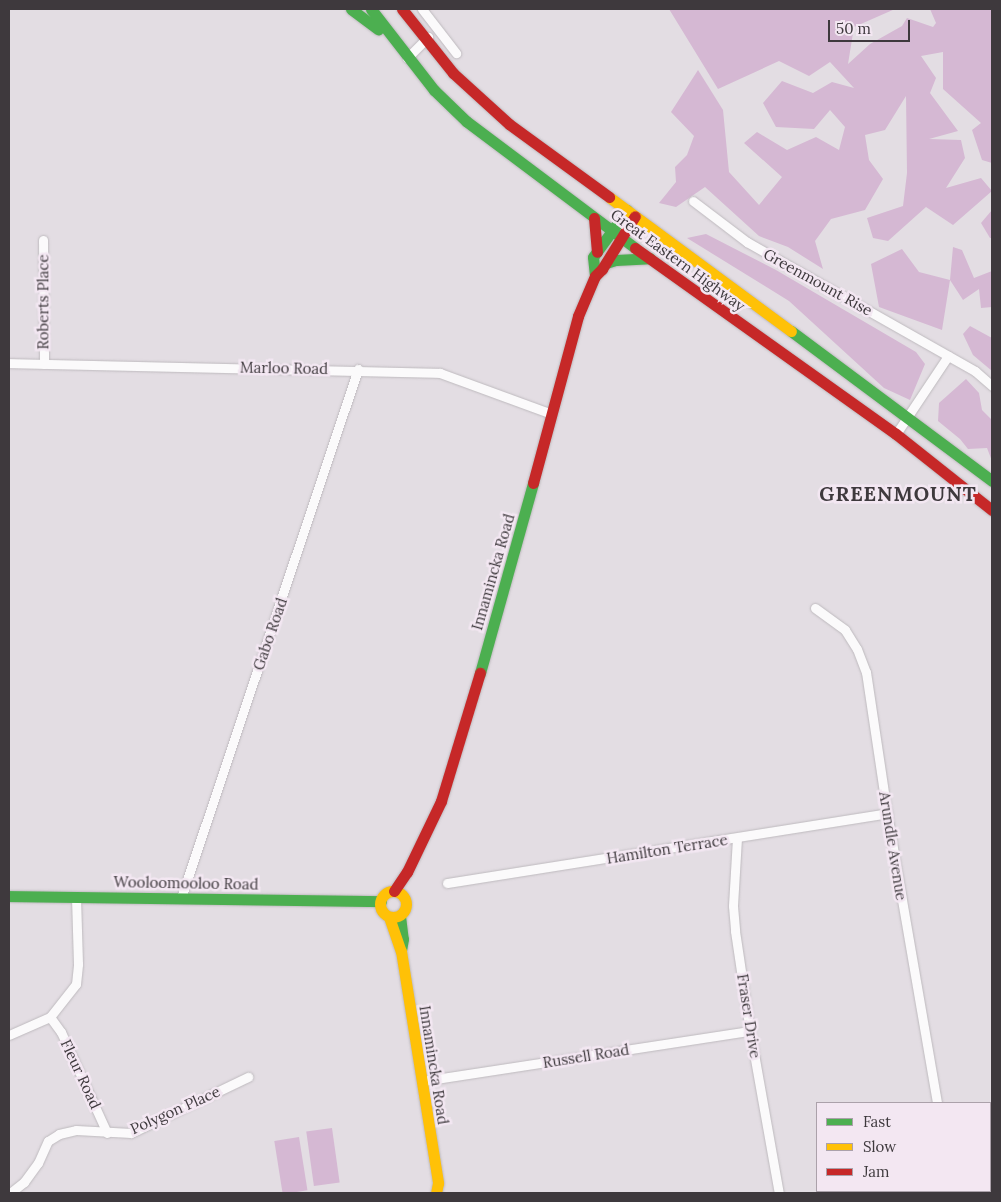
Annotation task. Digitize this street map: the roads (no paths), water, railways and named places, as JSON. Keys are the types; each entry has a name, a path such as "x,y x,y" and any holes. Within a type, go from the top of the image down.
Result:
{"main road":[{"path":"351,9 369,20 398,47"},
{"name":"Great Eastern Highway","path":"371,9 398,47 434,90 466,121 617,235 896,434 964,485 992,510"},
{"name":"Great Eastern Highway","path":"402,9 452,73 509,124 908,417 992,482"},
{"name":"Innamincka Road","path":"439,1190 401,951 404,939 388,910 406,905 398,893 410,879 407,872 441,801 491,637 578,316 595,276 606,263 617,235 631,213"},
{"path":"594,218 597,252"},
{"name":"Innamincka Road","path":"595,276 592,265 597,252 617,235"},
{"path":"606,263 616,260 650,258"},
{"path":"388,910 386,894 398,893"},
{"name":"Wooloomooloo Road","path":"9,896 363,902 388,910"}],"street":[{"path":"422,9 436,30 456,53"},
{"path":"407,58 436,30"},
{"name":"Greenmount Rise","path":"693,201 747,242 975,371 992,386"},
{"name":"Roberts Place","path":"43,240 44,364"},
{"path":"896,434 948,356"},
{"name":"Marloo Road","path":"9,363 440,373 552,414"},
{"name":"Gabo Road","path":"181,898 358,370"},
{"name":"Arundle Avenue","path":"816,608 845,630 857,648 866,672 887,813 937,1102"},
{"name":"Hamilton Terrace","path":"447,883 887,813"},
{"name":"Fraser Drive","path":"737,838 733,906 750,1031 779,1193"},
{"path":"9,1035 50,1017 76,984 78,964 76,897"},
{"name":"Fleur Road","path":"50,1017 61,1032 108,1133"},
{"name":"Russell Road","path":"422,1081 750,1031"},
{"name":"Polygon Place","path":"10,1193 24,1182 38,1163 48,1141 59,1134 76,1130 131,1133 248,1076"},
{"path":"950,1192 963,1192"}],"district":[{"name":"GREENMOUNT","path":"898,493"}]}
